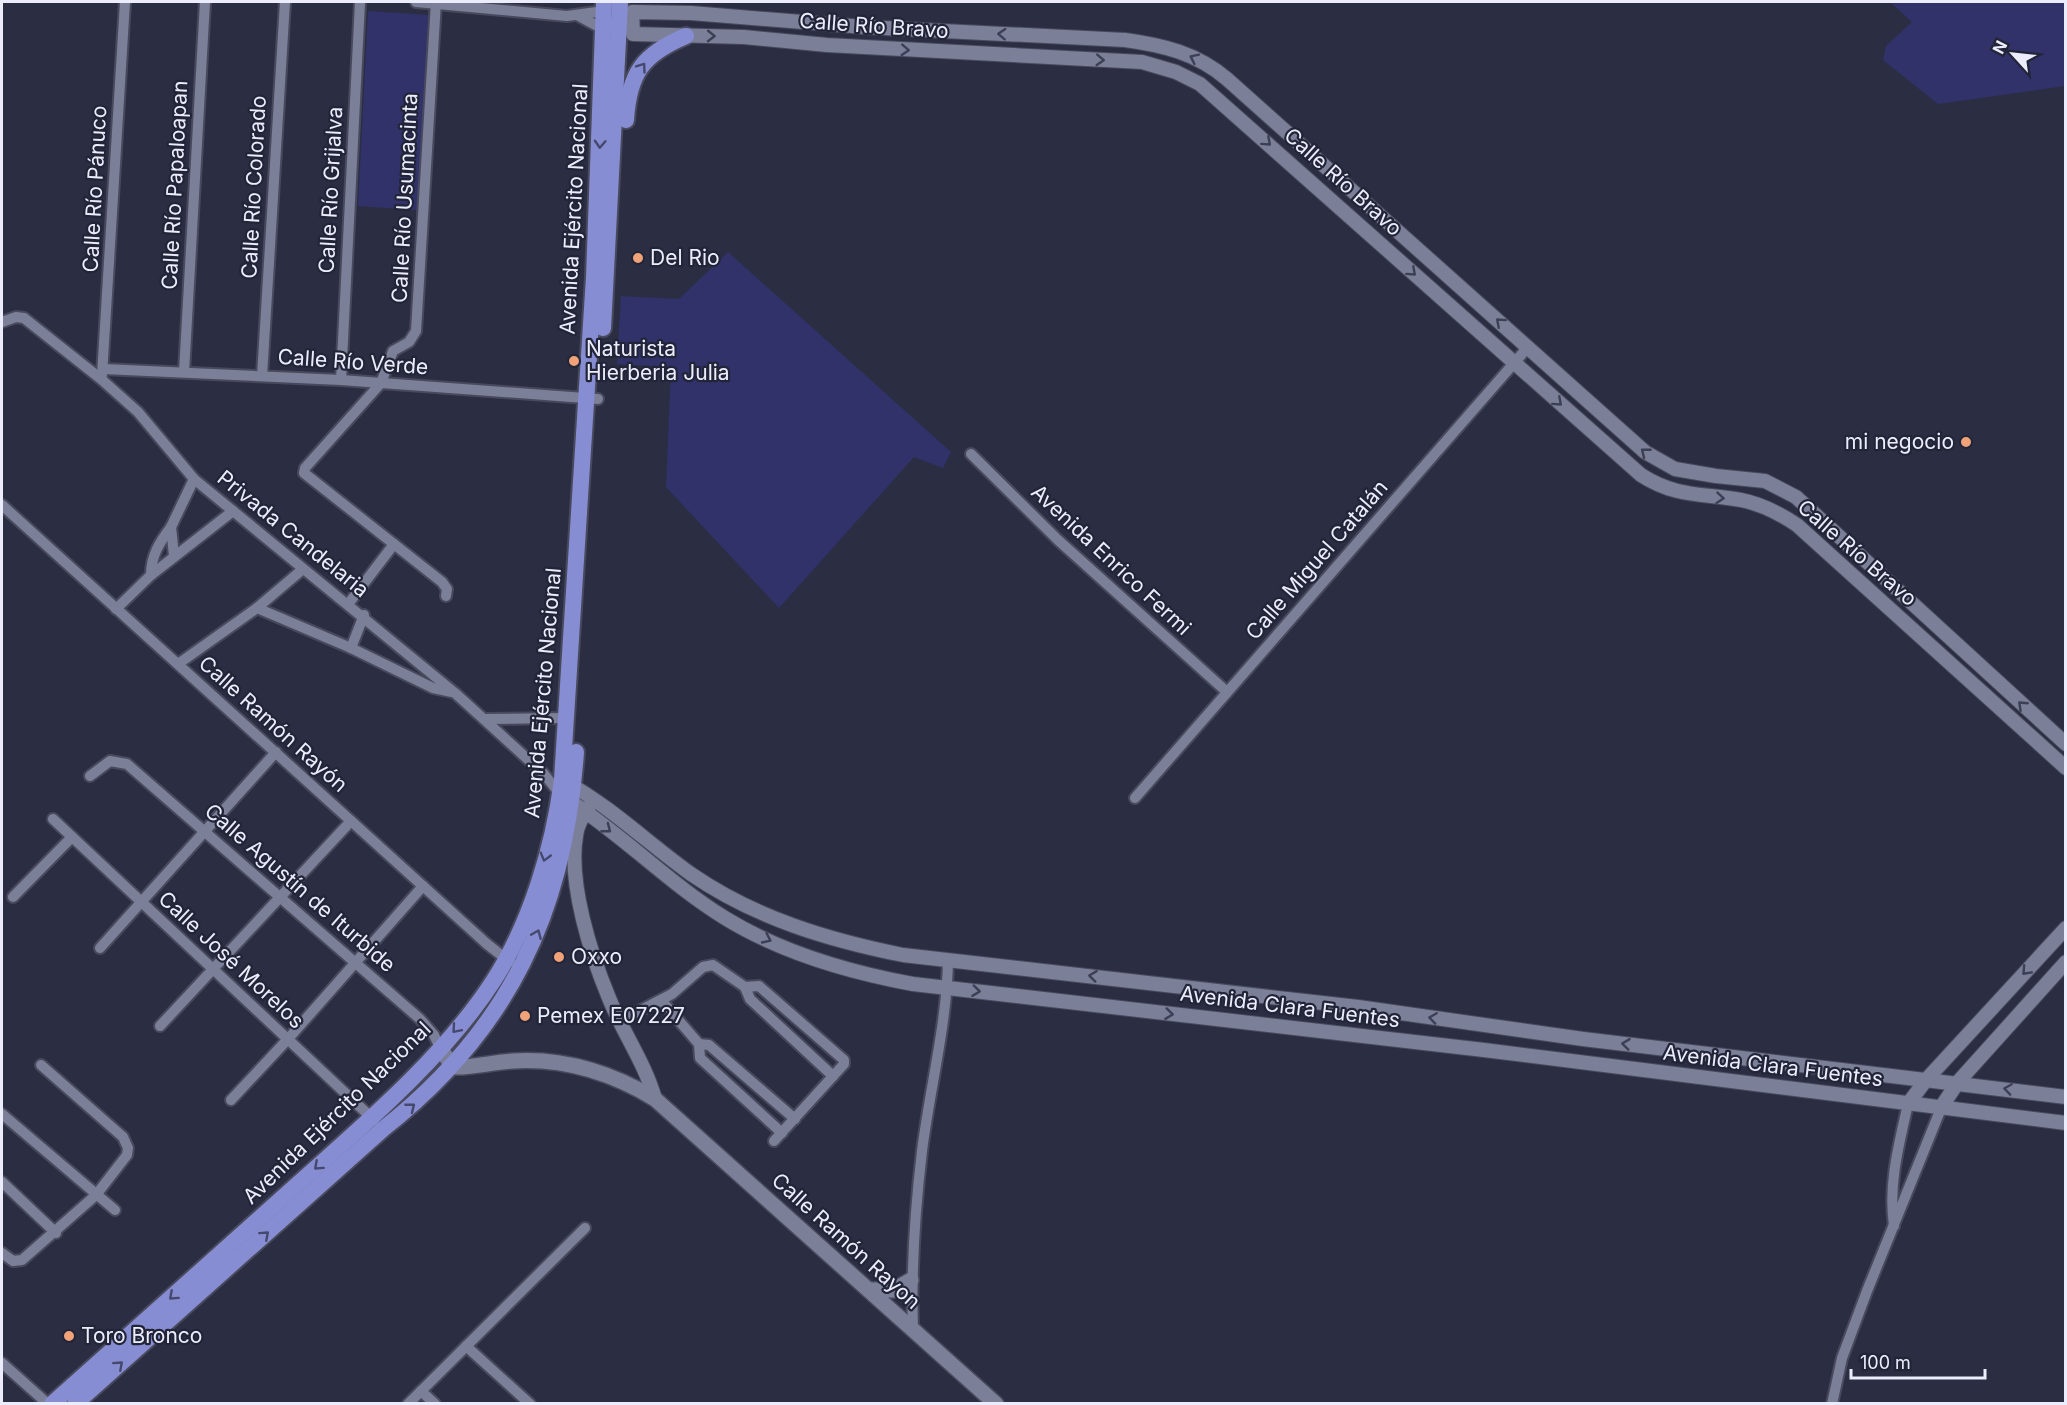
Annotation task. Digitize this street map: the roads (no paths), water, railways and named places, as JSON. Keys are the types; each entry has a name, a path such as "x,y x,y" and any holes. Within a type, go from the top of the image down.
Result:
{"main road":[{"name":"Avenida Ejército Nacional","path":"75,1404 377,1123 477,1005 505,959 523,922 571,795 567,718 593,399 607,263 620,2"},
{"name":"Avenida Ejército Nacional","path":"52,1404 377,1123 417,1102 453,1067 490,1018 520,969 551,896 571,795 593,399 604,6"},
{"path":"604,6 610,18 609,86 614,129"},
{"path":"607,263 616,258 618,252 627,96 630,86 639,68 649,57 662,46 686,36"},
{"path":"440,1048 453,1067"},
{"name":"Calle Ramón Rayon","path":"453,1067 471,1068 514,1061 564,1064 615,1077 655,1099 996,1404"},
{"path":"869,1290 894,1290 911,1280"}],"street":[{"name":"Calle Río Pánuco","path":"103,374 125,2"},
{"name":"Calle Río Papaloapan","path":"184,372 205,2"},
{"name":"Calle Río Colorado","path":"262,376 285,2"},
{"name":"Calle Río Grijalva","path":"341,380 360,2"},
{"path":"416,2 579,16 603,29"},
{"name":"Calle Río Usumacinta","path":"381,383 393,351 414,337 417,324 436,2"},
{"path":"579,16 604,6"},
{"name":"Calle Río Bravo","path":"2066,744 1820,516 1796,497 1765,481 1687,472 1653,458 1220,73 1168,47 1125,40 864,27 691,13 632,12 633,34 744,37 862,47 1123,61 1158,66 1200,84 1650,481 1691,496 1739,500 1760,505 1797,525 2066,768"},
{"path":"786,41 787,22"},
{"path":"862,47 864,27"},
{"path":"1304,175 1311,154"},
{"name":"Privada Candelaria","path":"2,322 16,317 24,318 103,374 194,479 303,569 364,615 544,774 571,795"},
{"name":"Calle Miguel Catalán","path":"1135,798 1528,347"},
{"name":"Calle Río Verde","path":"103,374 184,372 341,380 593,399"},
{"path":"381,383 305,468 304,473 442,582 447,589 446,596"},
{"name":"Avenida Enrico Fermi","path":"971,454 1058,540 1227,692"},
{"path":"151,575 154,553 171,527 194,479"},
{"name":"Calle Ramón Rayón","path":"2,506 423,886 505,959 520,969"},
{"path":"116,609 151,575 233,511"},
{"path":"171,527 174,556"},
{"path":"349,603 394,544"},
{"path":"178,664 257,608 303,569"},
{"path":"257,608 351,648 433,688 455,693"},
{"path":"351,648 364,615"},
{"path":"1981,689 1992,677"},
{"path":"484,719 567,718"},
{"path":"100,948 276,752"},
{"name":"Calle Agustín de Iturbide","path":"90,776 110,761 126,764 357,962 420,1019 434,1035 440,1048"},
{"path":"593,800 571,795 576,882 609,998 650,1082 655,1099"},
{"name":"Avenida Clara Fuentes","path":"571,795 593,800 714,889 768,916 858,946 948,960 1346,1006 1583,1039 1958,1082 2066,1097"},
{"name":"Avenida Clara Fuentes","path":"571,795 709,907 765,938 829,964 874,977 2066,1123"},
{"name":"Calle José Morelos","path":"53,819 377,1123"},
{"path":"160,1026 351,821"},
{"path":"13,897 72,837"},
{"path":"231,1100 423,886"},
{"path":"1894,1226 1892,1206 1894,1166 1908,1104 1926,1080 2066,928"},
{"path":"913,1329 911,1280 922,1151 948,987 948,960"},
{"path":"1832,1404 1842,1358 1942,1106 1958,1082 2066,962"},
{"path":"620,1021 672,994 707,965 713,965 745,987 759,986 844,1059 844,1064 774,1141"},
{"path":"745,987 748,998 833,1076"},
{"path":"661,1000 699,1044 700,1058 782,1133"},
{"path":"699,1044 709,1045 795,1119"},
{"path":"2,1253 13,1261 22,1260 56,1233 96,1195 123,1163 128,1148 123,1137 41,1065"},
{"path":"2,1114 115,1210"},
{"path":"2,1182 56,1233"},
{"path":"408,1404 585,1228"},
{"path":"466,1346 530,1404"},
{"path":"2,1363 48,1404"},
{"path":"421,1391 435,1404"}],"place":[{"name":"Del Rio","path":"638,258"},
{"name":"Naturista Hierberia Julia","path":"574,361"},
{"name":"mi negocio","path":"1966,442"},
{"name":"Oxxo","path":"559,957"},
{"name":"Pemex E07227","path":"525,1016"},
{"name":"Toro Bronco","path":"69,1336"}]}
